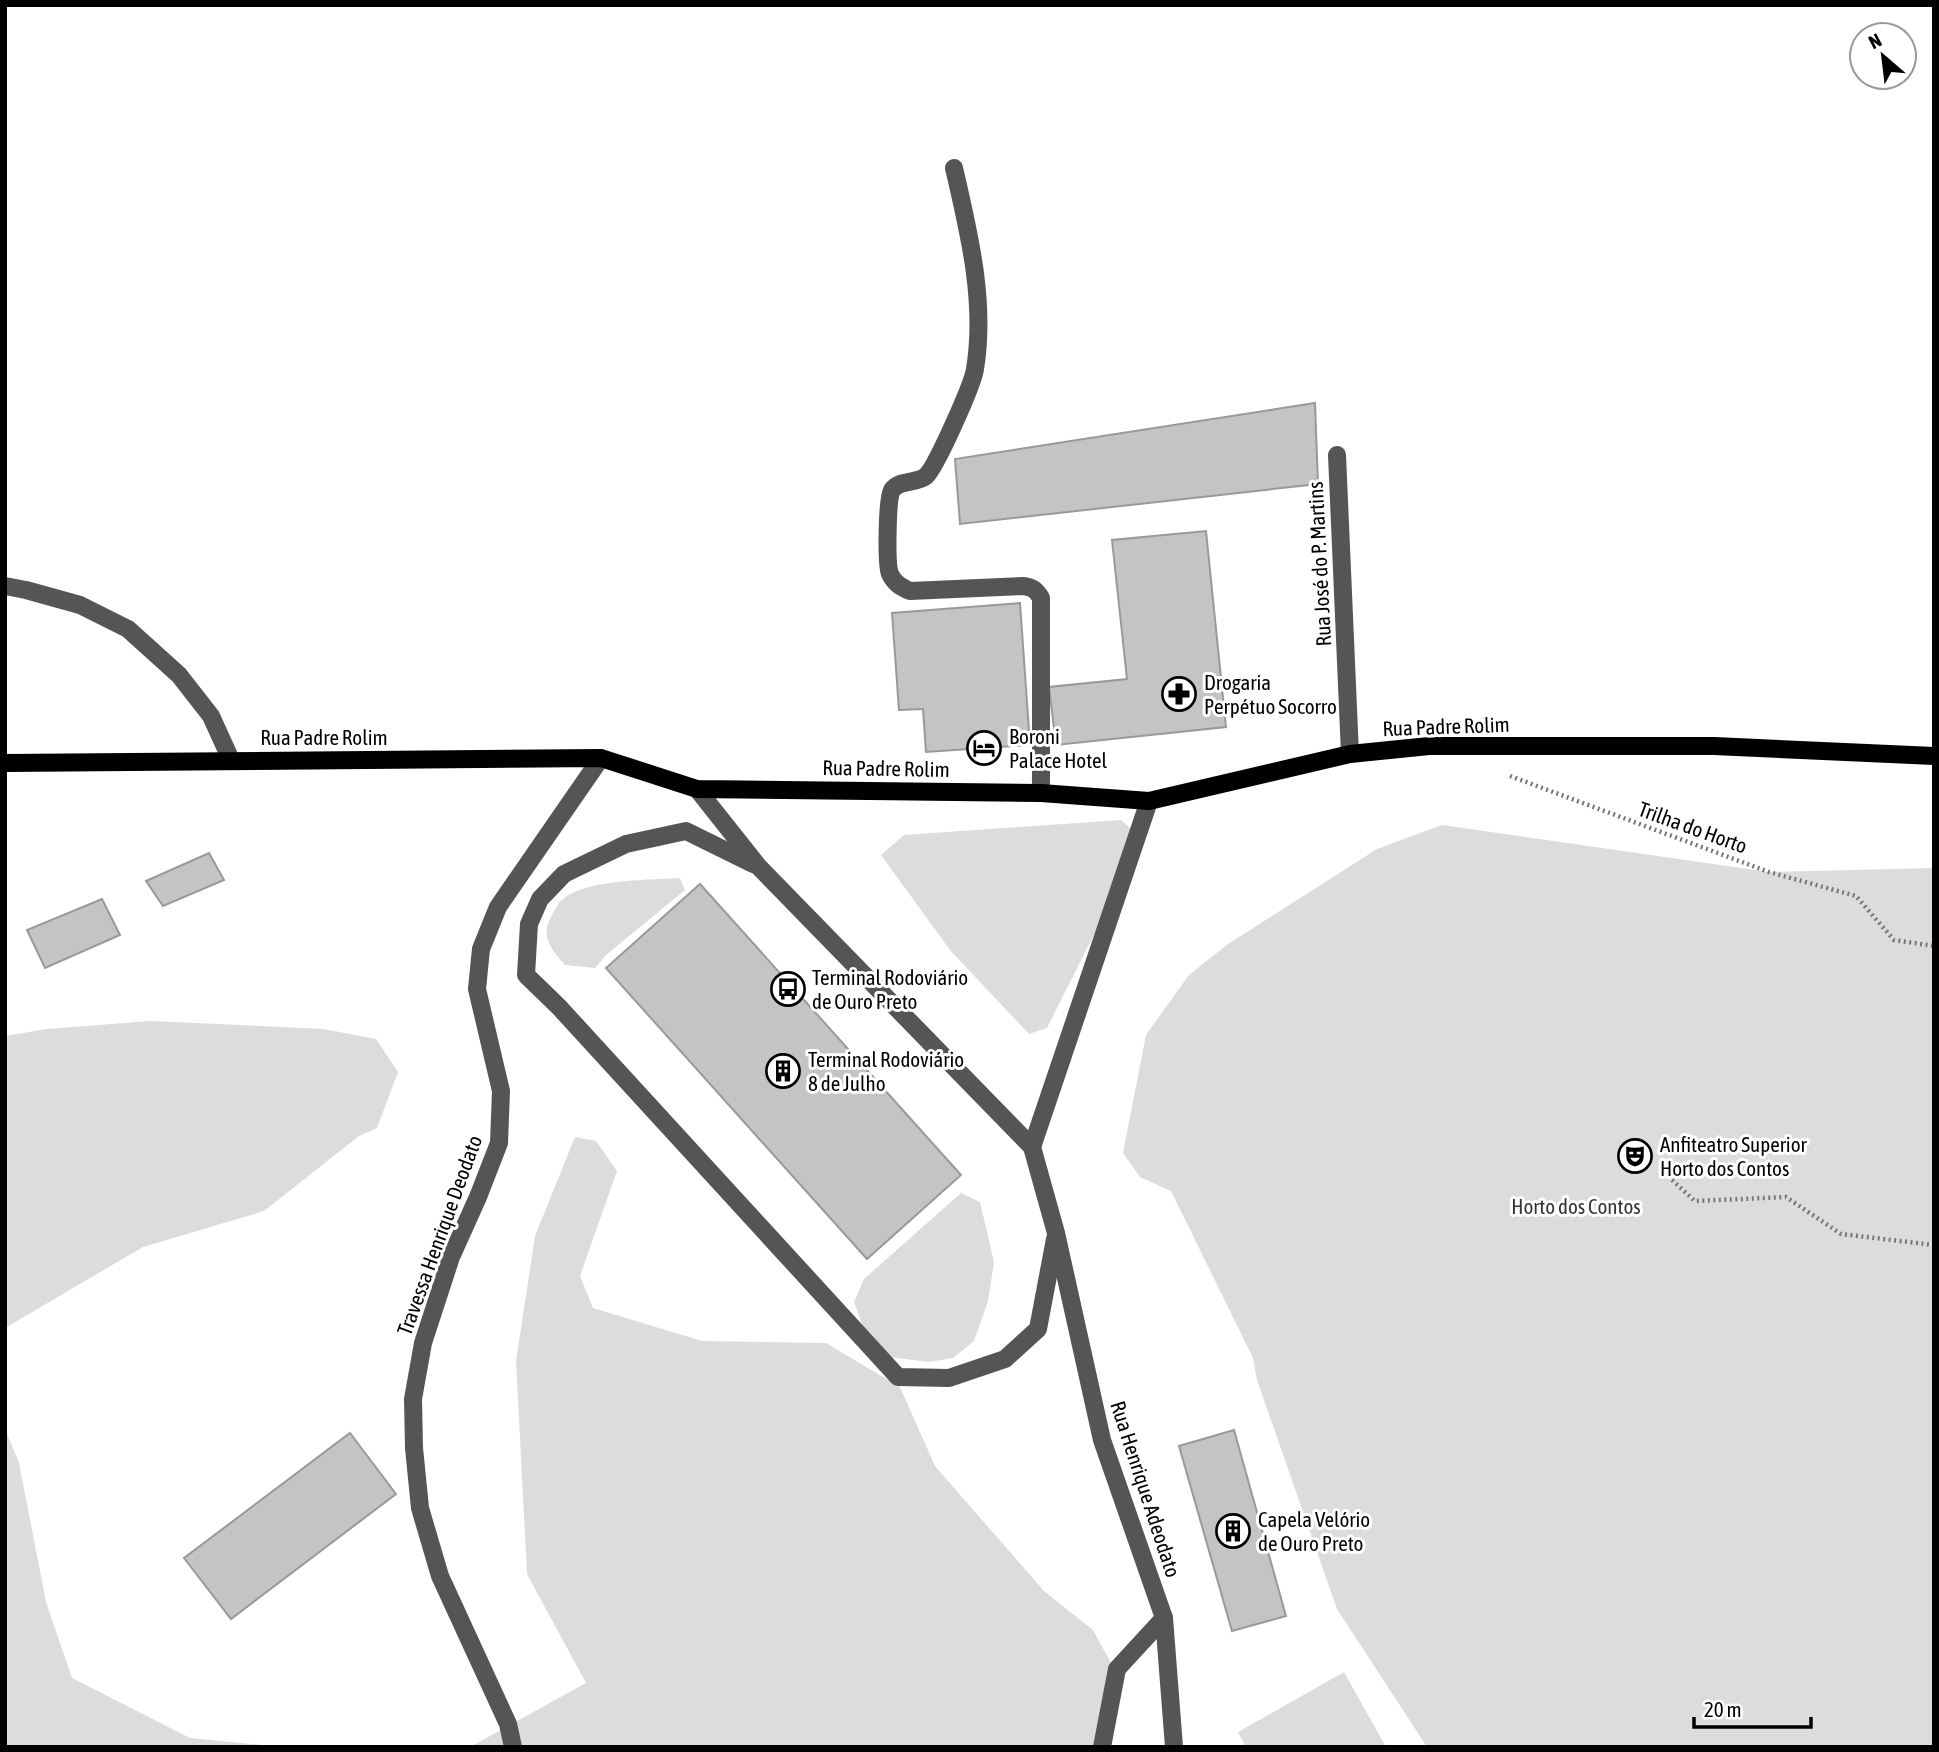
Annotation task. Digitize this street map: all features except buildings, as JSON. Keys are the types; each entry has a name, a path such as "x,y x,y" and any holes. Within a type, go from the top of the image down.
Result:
{"main road":[{"name":"Rua Padre Rolim","path":"5,763 601,758 696,789 1041,793 1149,801 1350,754 1429,746 1714,746 1934,756"}],"street":[{"path":"954,168 972,248 978,339 975,371 965,399 930,470 920,479 898,484 890,494 887,558 890,573 897,585 910,591 1023,586 1037,591 1041,598 1041,793"},
{"name":"Rua José do P. Martins","path":"1337,455 1350,754"},
{"path":"5,586 80,605 128,629 179,675 211,716 231,760"},
{"name":"Travessa Henrique Deodato","path":"513,1747 508,1724 440,1576 420,1508 414,1448 413,1399 422,1343 451,1257 499,1143 501,1091 477,989 481,949 498,907 601,758"},
{"path":"696,789 758,866 1032,1147 1149,801"},
{"path":"758,866 686,831 626,844 564,874 540,899 529,924 526,975 559,1007 898,1377 949,1378 1005,1359 1038,1329 1056,1233"},
{"name":"Rua Henrique Adeodato","path":"1032,1147 1056,1233 1102,1440 1164,1618 1174,1747"},
{"path":"1102,1747 1117,1669 1164,1618"}],"path":[{"name":"Trilha do Horto","path":"1507,775 1769,872 1856,896 1894,940 1934,946"},
{"path":"1672,1180 1695,1201 1786,1197 1841,1234 1934,1245"}],"green space":[{"path":"1121,820 1142,839 1047,1028 1029,1034 950,950 881,855 904,835"},
{"name":"Horto dos Contos","path":"1442,825 1769,872 1934,868 1934,1747 1427,1747 1337,1609 1257,1380 1253,1358 1171,1191 1140,1177 1123,1153 1146,1035 1189,975 1228,944 1377,849"},
{"path":"680,878 685,890 606,955 595,968 565,965 549,943 548,924 558,905 568,895 582,889 616,882"},
{"path":"150,1021 324,1029 376,1039 398,1072 377,1128 359,1136 264,1211 143,1247 5,1328 5,1036 47,1029"},
{"path":"575,1137 596,1141 617,1171 580,1276 593,1308 702,1341 826,1343 900,1387 935,1466 1044,1591 1093,1630 1117,1674 1108,1747 470,1747 586,1683 527,1574 516,1361 535,1236"},
{"path":"961,1193 980,1202 994,1262 988,1301 974,1341 953,1358 929,1362 889,1357 864,1329 854,1302 864,1279"},
{"path":"5,1429 19,1463 46,1602 72,1678 190,1738 283,1747 5,1747"},
{"path":"1344,1672 1386,1747 1246,1747 1238,1732"}],"place":[{"name":"Drogaria Perpétuo Socorro","path":"1179,694"},
{"name":"Boroni Palace Hotel","path":"984,748"},
{"name":"Terminal Rodoviário de Ouro Preto","path":"788,989"},
{"name":"Terminal Rodoviário 8 de Julho","path":"783,1071"},
{"name":"Anfiteatro Superior Horto dos Contos","path":"1635,1156"},
{"name":"Capela Velório de Ouro Preto","path":"1233,1531"}]}
